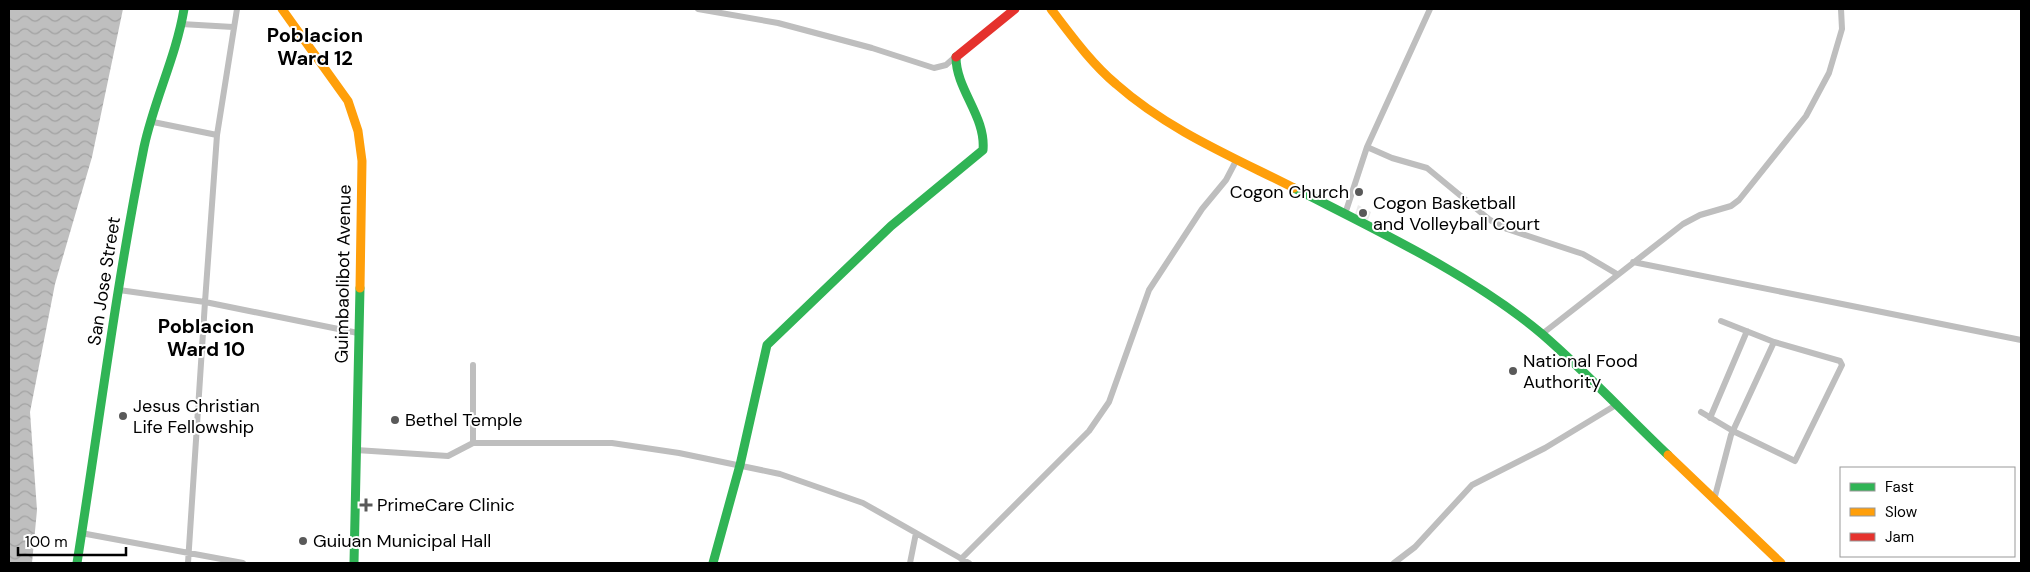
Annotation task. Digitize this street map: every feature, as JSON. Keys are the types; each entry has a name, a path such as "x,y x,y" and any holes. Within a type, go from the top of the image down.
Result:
{"street":[{"name":"San Jose Street","path":"77,563 119,290 141,162 184,9"},
{"path":"188,563 217,135 237,9"},
{"name":"Guimbaolibot Avenue","path":"282,9 348,101 358,131 362,161 354,563"},
{"path":"698,9 778,22 872,48 934,68 946,65 1015,9"},
{"path":"1051,9 1094,64 1126,93 1158,115 1237,159 1345,214 1500,303 1542,334 1780,563"},
{"path":"1345,214 1367,147 1430,9"},
{"path":"1542,334 1683,224 1700,215 1731,206 1753,185 1806,116 1829,73 1842,29 1841,9"},
{"path":"181,24 233,27"},
{"path":"713,563 740,465 768,345 891,226 983,150 985,136 982,124 968,97 955,57"},
{"path":"946,65 958,71"},
{"path":"153,122 217,135"},
{"path":"1367,147 1392,158 1427,168 1490,220 1507,229 1583,254 1617,274"},
{"path":"961,559 1089,431 1109,402 1149,290 1202,209 1226,180 1237,159"},
{"path":"1633,262 2021,340"},
{"path":"119,290 205,302 358,333"},
{"path":"1702,412 1733,431 1796,460 1842,365 1840,362 1774,342 1721,321"},
{"path":"1710,418 1747,331"},
{"path":"1714,500 1733,431 1774,342"},
{"path":"473,364 473,443"},
{"path":"1394,563 1415,547 1472,485 1545,448 1616,405"},
{"path":"356,450 448,456 473,443 612,443 740,465 780,474 863,503 969,563"},
{"path":"82,533 243,563"},
{"path":"910,563 916,533"}],"shaded area":[{"name":"Cogon Basketball and Volleyball Court","path":"1358,205 1371,212 1368,220 1355,214"}],"water":[{"path":"9,9 123,9 92,157 55,284 30,412 37,510 32,563 9,563"}],"traffic: fast":[{"path":"77,563 116,303 144,147 153,112 176,44 184,9"},
{"path":"713,563 740,465 767,345 891,226 983,150 980,126 961,81 956,57"},
{"path":"1294,188 1390,237 1454,273 1515,313 1574,363 1668,455"},
{"path":"354,563 360,288"}],"traffic: slow":[{"path":"282,9 348,101 358,131 362,161 360,288"},
{"path":"1051,9 1098,67 1136,100 1202,142 1294,188"},
{"path":"1668,455 1781,563"}],"traffic: jam":[{"path":"956,57 1015,9"}],"place":[{"name":"Cogon Church","path":"1359,192"},
{"name":"Cogon Basketball and Volleyball Court","path":"1363,213"},
{"name":"National Food Authority","path":"1513,371"},
{"name":"Jesus Christian Life Fellowship","path":"123,416"},
{"name":"Bethel Temple","path":"395,420"},
{"name":"PrimeCare Clinic","path":"366,505"},
{"name":"Guiuan Municipal Hall","path":"303,541"}],"district":[{"name":"Poblacion Ward 12","path":"315,46"},
{"name":"Poblacion Ward 10","path":"206,338"}]}
